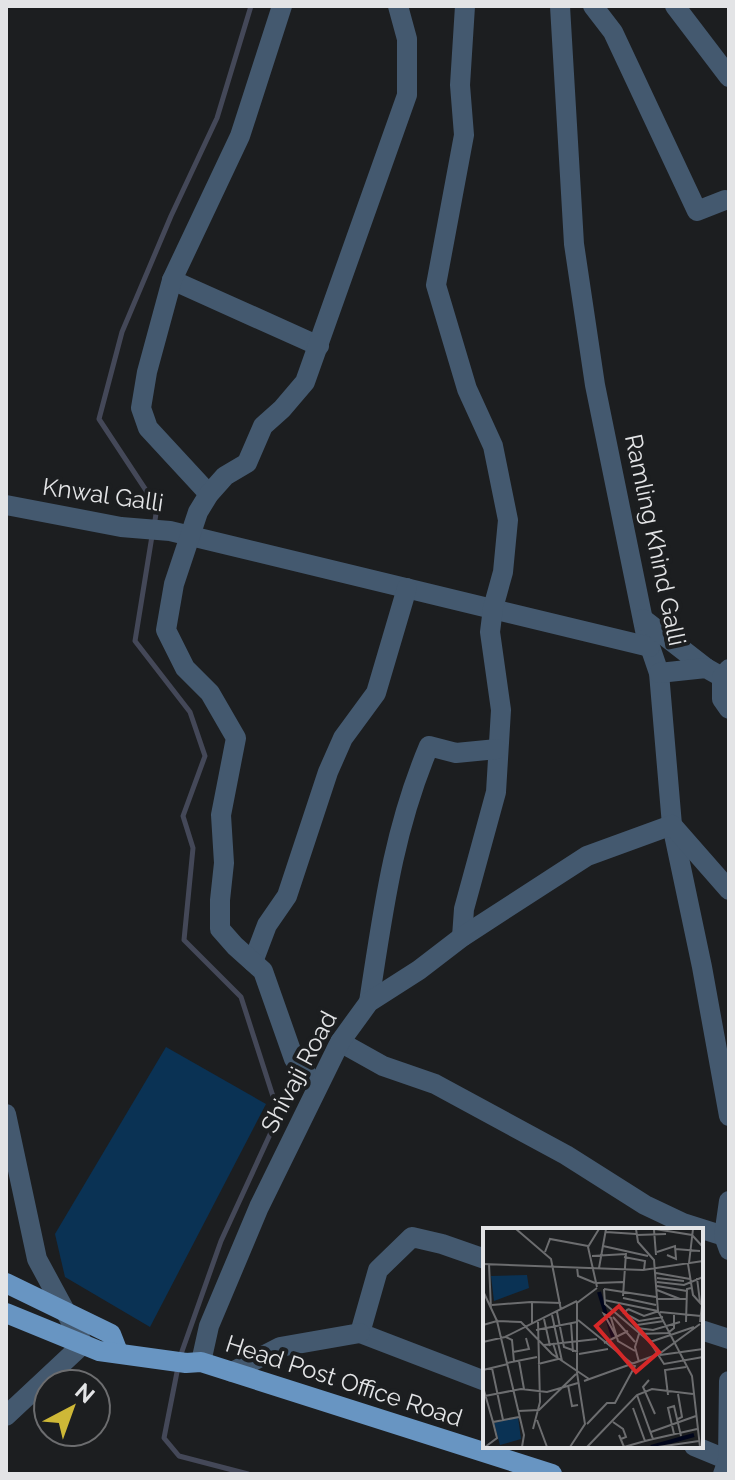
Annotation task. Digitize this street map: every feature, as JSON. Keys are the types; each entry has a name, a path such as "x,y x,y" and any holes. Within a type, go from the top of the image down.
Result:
{"main road":[{"path":"6,1283 111,1334 118,1352"},
{"name":"Head Post Office Road","path":"6,1313 99,1351 193,1362 232,1372 552,1474"}],"street":[{"path":"209,494 148,428 141,408 147,372 172,280 240,136 282,6"},
{"path":"317,1087 294,1059 263,971 220,929 224,863 221,815 236,738 210,693 185,668 166,630 174,584 198,512 225,476 247,463 263,426 305,382 319,346 407,95 407,39 398,6"},
{"path":"462,937 464,909 496,792 501,710 490,632 503,572 508,520 493,446 467,389 436,285 464,135 460,85 465,6"},
{"name":"Ramling Khind Galli","path":"560,6 574,244 595,385 643,619 659,673 672,825 729,1116"},
{"path":"593,6 613,32 697,211 728,205"},
{"path":"675,6 729,77"},
{"path":"172,280 319,346"},
{"name":"Knwal Galli","path":"6,505 121,527 170,531 650,647"},
{"path":"253,962 267,925 287,896 328,772 343,738 376,693 407,588"},
{"path":"643,619 719,671 722,699 729,709"},
{"path":"659,673 719,671"},
{"path":"369,1002 393,851 416,776 429,746 456,753 497,749"},
{"path":"672,825 729,890"},
{"name":"Shivaji Road","path":"193,1362 259,1207 317,1087 340,1042 369,1002 587,856 672,825"},
{"path":"340,1042 383,1066 435,1084 566,1155 645,1205 694,1228"},
{"path":"6,1114 37,1259 83,1344 6,1416"},
{"path":"703,1232 726,1243 729,1201"},
{"path":"360,1333 378,1270 412,1237 483,1258"},
{"path":"703,1331 729,1339"},
{"path":"232,1372 280,1347 360,1333 483,1380"},
{"path":"726,1467 729,1381"},
{"path":"697,1448 726,1467"}],"shaded area":[{"path":"166,1047 266,1104 150,1327 65,1277 55,1234"}],"waterway":[{"path":"154,527 157,507 99,419 122,332 217,118 251,6"},
{"path":"152,536 135,641 190,712 205,756 183,816 193,848 184,940 241,997 279,1115 221,1241 180,1357"},
{"path":"178,1367 164,1438 179,1456 248,1474"}]}
